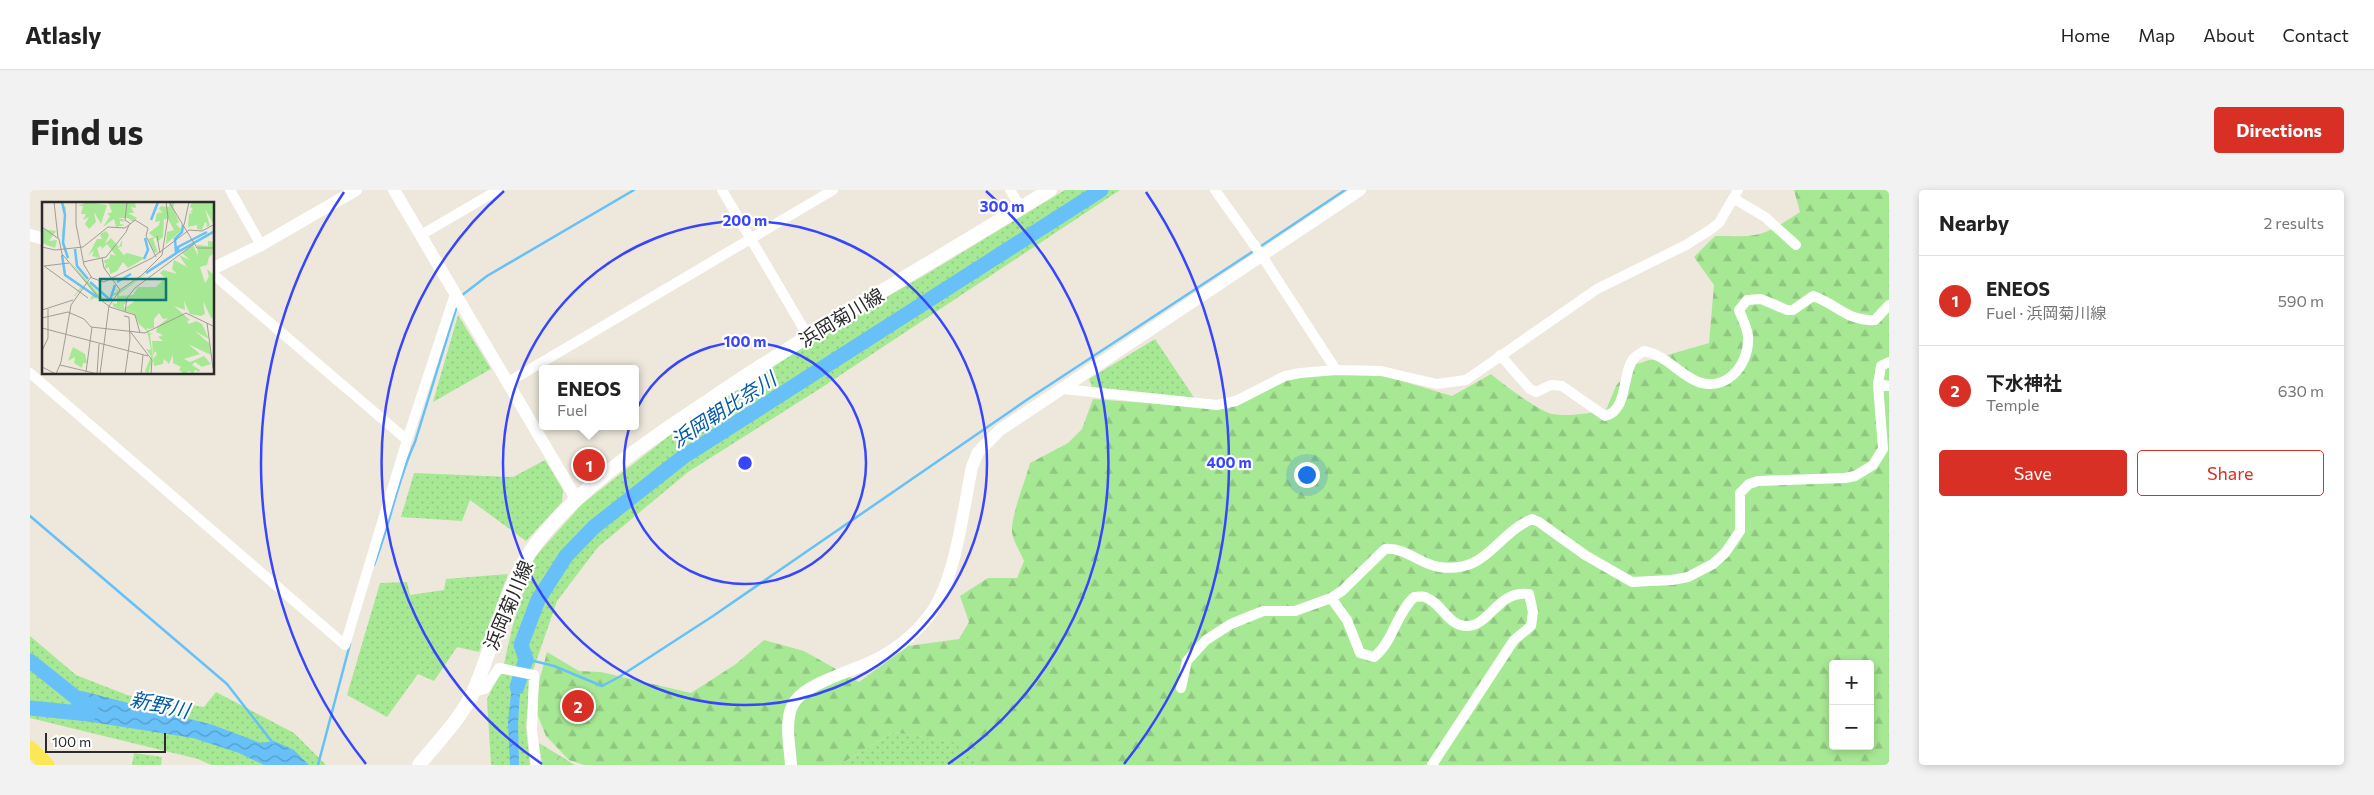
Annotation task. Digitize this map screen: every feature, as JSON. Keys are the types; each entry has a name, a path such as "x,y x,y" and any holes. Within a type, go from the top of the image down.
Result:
{"main road":[{"name":"浜岡菊川線","path":"419,765 456,718 473,692 508,597 527,558 556,521 577,500 665,430 808,336 1050,190"},
{"path":"30,748 47,765"}],"street":[{"path":"230,190 262,245"},
{"path":"215,268 262,245 356,190"},
{"path":"394,190 577,500"},
{"path":"421,235 498,190"},
{"path":"722,190 808,336"},
{"path":"507,383 832,190"},
{"path":"1010,190 1021,208"},
{"path":"1215,190 1262,256 1336,370"},
{"path":"791,765 789,719 795,702 823,682 879,658 904,640 922,623 935,606 947,581 972,467 978,452 1000,430 1360,190"},
{"path":"1063,389 1217,405 1236,401 1285,376 1336,370 1381,371 1422,382 1452,384 1466,380 1597,289 1686,245 1710,230 1718,223 1735,194 1765,217 1796,245"},
{"path":"215,276 407,440"},
{"path":"30,373 345,645 407,440 455,294"},
{"path":"1500,355 1530,389 1536,392 1551,384 1562,386 1606,416 1613,414 1618,407 1630,365 1635,357 1644,351 1658,354 1694,380 1709,384 1721,383 1737,374 1743,362 1748,336 1740,310 1747,300 1760,300 1787,310 1793,310 1813,296 1863,321 1875,320 1889,305"},
{"path":"1182,688 1187,661 1206,640 1231,624 1263,611 1295,611 1331,598 1342,591 1385,549 1392,548 1432,566 1452,569 1474,564 1519,526 1532,519 1585,555 1632,582 1657,582 1688,577 1713,564 1725,553 1740,531 1740,493 1749,484 1758,481 1845,478 1855,476 1873,464 1883,449 1878,384 1881,366 1889,362"},
{"path":"1878,384 1889,386"},
{"path":"1331,598 1347,620 1360,653 1374,657 1384,650 1405,606 1414,597 1426,597 1439,607 1455,624 1466,626 1478,624 1497,605 1517,593 1529,594 1533,612 1531,626 1514,640 1432,765"},
{"path":"473,692 485,689 499,668 534,675 532,729 536,765"}],"green space":[{"path":"1065,190 1120,190 821,388 688,472 598,547 557,601 530,679 526,727 530,765 491,765 487,699 504,664 512,628 534,558 582,504 688,421 798,348 925,275"},
{"path":"1794,190 1889,190 1889,765 982,765 958,743 894,732 839,765 584,765 569,760 546,736 536,711 540,678 547,652 579,671 601,672 691,693 736,664 764,640 804,651 859,682 908,646 959,639 969,622 960,596 988,578 1017,578 1024,561 1014,539 1012,525 1030,463 1068,443 1082,429 1093,399 1226,409 1289,375 1382,375 1452,396 1491,374 1530,403 1552,414 1573,415 1606,410 1616,386 1633,365 1709,343 1714,285 1694,257 1715,236 1760,234 1800,212"},
{"path":"458,315 491,369 433,402"},
{"path":"1155,339 1197,402 1094,392 1089,379"},
{"path":"545,460 563,490 562,502 526,541 470,500 462,521 401,517 414,473 513,477"},
{"path":"508,574 479,652 457,647 434,681 418,674 387,717 347,695 380,583 407,582 410,595 444,590 446,579"},
{"path":"30,636 76,675 127,695 204,707 216,692 294,733 326,765 211,765 198,759 30,718"},
{"path":"894,732 961,743 984,765 839,765"},
{"path":"539,743 575,765 542,765"},
{"path":"134,753 162,757 161,765 132,765"}],"water":[{"path":"513,674 521,676 518,723 519,765 510,765 508,722"},
{"path":"76,691 213,725 261,743 274,741 294,750 309,765 264,765 239,753 193,738 66,718"}],"waterway":[{"path":"461,296 487,276 634,190"},
{"name":"浜岡朝比奈川","path":"517,687 526,659 521,645 538,600 566,556 594,527 683,457 1101,190"},
{"path":"1261,246 1345,190"},
{"path":"526,659 554,666 602,686 619,677 713,616 1031,397 1252,252"},
{"path":"374,565 403,472 415,442 457,306"},
{"path":"30,516 227,684 273,743"},
{"path":"318,765 350,644"},
{"name":"新野川","path":"30,661 79,700 91,706"},
{"path":"30,708 89,714"}],"place":[{"name":"ENEOS","path":"589,465"},
{"name":"下水神社","path":"578,706"}]}
